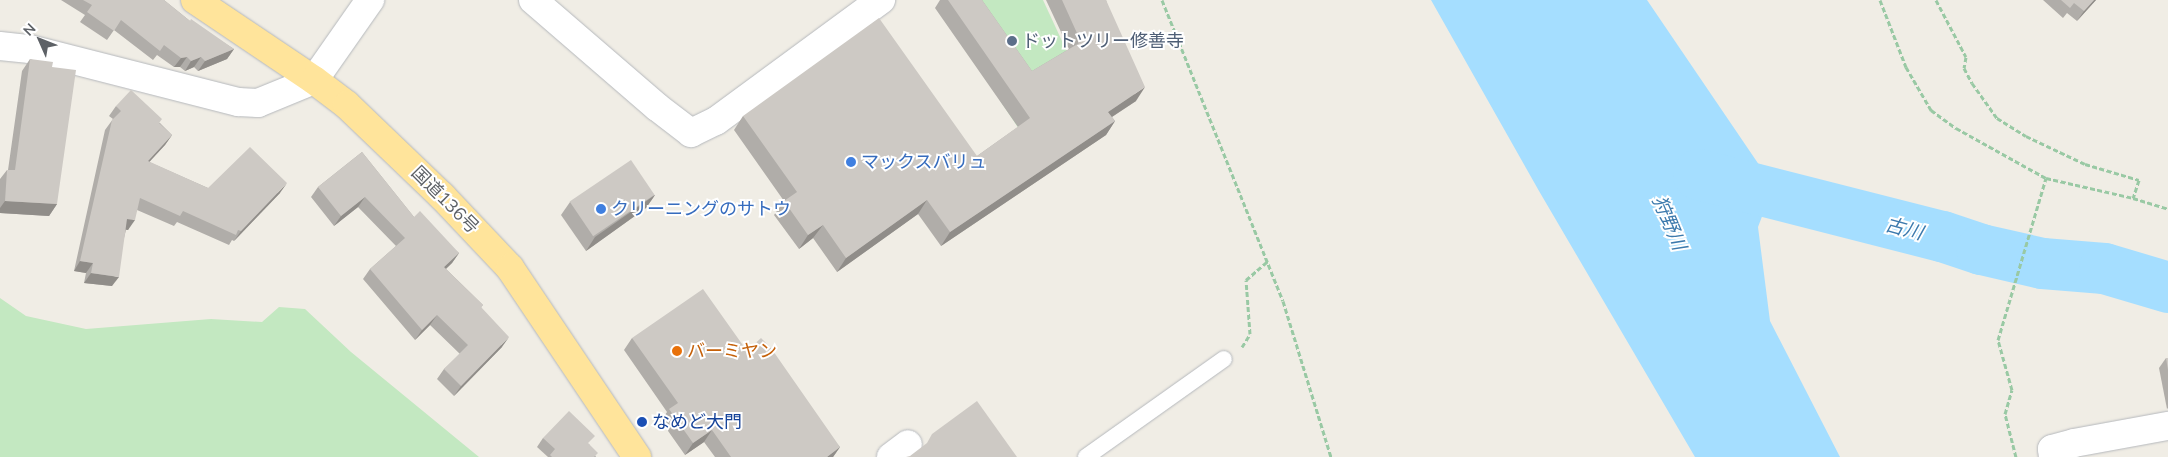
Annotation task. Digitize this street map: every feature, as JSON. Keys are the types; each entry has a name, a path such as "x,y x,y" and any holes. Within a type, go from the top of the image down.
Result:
{"highway":[{"name":"国道136号","path":"195,0 314,80 346,105 442,196 510,268 637,457"}],"street":[{"path":"0,46 30,49 238,102 258,103 314,80 370,0"},
{"path":"533,0 657,107 691,133 716,121 881,0"},
{"path":"2053,457 2052,449 2074,443 2168,426"}],"lane":[{"path":"1086,457 1224,359"}],"path":[{"path":"1162,0 1267,262 1302,361 1331,457"},
{"path":"1880,0 1906,67 1931,110 1956,128 2046,178 2133,198 2168,209"},
{"path":"1936,0 1966,58 1964,68 1972,83 1997,118 2026,136 2085,164 2139,180 2133,198"},
{"path":"2016,457 2005,414 2012,390 1998,340 2046,178"},
{"path":"1224,359 1244,345 1250,334 1246,280 1256,269 1267,262"}],"green space":[{"path":"966,0 1043,0 1068,54 1019,129 1001,102"},
{"path":"0,298 26,316 86,329 211,319 262,322 279,307 305,309 351,352 479,457 0,457"}],"water":[{"name":"狩野川","path":"1431,0 1647,0 1768,178 1766,206 1758,227 1770,321 1840,457 1695,457 1539,191"}],"building":[{"path":"83,0 164,0 190,21 191,19 234,49 205,61 201,57 191,61 187,57 181,58 164,45 160,51 121,20 114,31 87,12 92,5"},
{"path":"948,0 982,0 1032,71 1081,42 1062,0 1106,0 1145,87 1108,112 1115,121 950,232 927,200 846,258 823,225 808,235 784,201 797,192 743,116 879,18 977,156 1030,118"},
{"path":"2061,0 2094,0 2084,11 2074,3 2070,8"},
{"path":"30,59 53,62 52,67 76,70 57,204 5,201 7,170 15,170"},
{"path":"131,90 162,119 159,123 172,135 148,161 208,188 250,147 287,183 241,231 238,230 236,235 183,211 180,216 140,198 135,220 127,219 119,277 91,273 93,263 80,261 112,120 121,111 116,106"},
{"path":"362,152 414,217 420,211 459,253 444,267 483,305 481,307 509,337 461,386 444,369 468,345 437,315 422,330 370,269 405,238 365,197 341,216 318,187"},
{"path":"631,160 654,195 593,236 570,201"},
{"path":"703,289 747,351 761,338 771,348 840,447 827,457 731,457 712,430 693,443 669,409 678,403 632,338"},
{"path":"977,401 1017,457 906,457 927,443 932,434"},
{"path":"569,411 595,436 588,443 598,453 594,457 552,457 550,455 555,449 543,438"}],"waterway":[{"name":"古川","path":"1698,174 1942,236 1981,249 2042,263 2104,268 2168,287"}],"place":[{"name":"ドットツリー修善寺","path":"1012,41"},
{"name":"マックスバリュ","path":"851,162"},
{"name":"クリーニングのサトウ","path":"601,209"},
{"name":"バーミヤン","path":"677,351"},
{"name":"なめど大門","path":"642,422"}]}
